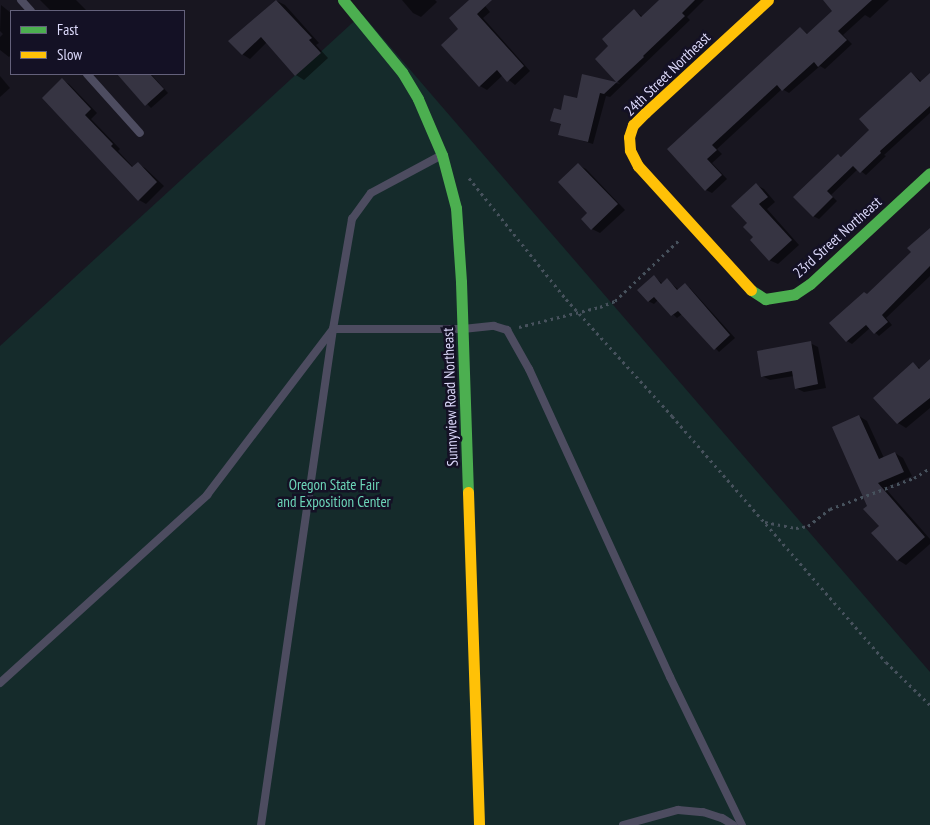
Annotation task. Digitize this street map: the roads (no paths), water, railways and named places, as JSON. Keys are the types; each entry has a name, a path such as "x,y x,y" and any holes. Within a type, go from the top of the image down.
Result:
{"main road":[{"name":"Sunnyview Road Northeast","path":"344,0 402,72 418,99 442,155 456,208 463,329 479,825"},
{"name":"24th Street Northeast","path":"692,227 638,166 630,150 629,137 633,125 768,0"},
{"name":"23rd Street Northeast","path":"692,227 750,290 765,299 779,298 795,294 810,284 930,173"}],"lane":[{"path":"21,0 30,10"},
{"path":"88,75 140,133"},
{"path":"261,825 333,329 352,219 360,205 371,193 385,183 442,155"},
{"path":"333,329 463,329 494,326 507,330 565,444 670,677 742,825"},
{"path":"0,683 207,495 333,329"},
{"path":"623,825 678,810 703,812 722,818 733,825"}],"park label":[{"name":"Oregon State Fair and Exposition Center","path":"334,492"}]}
